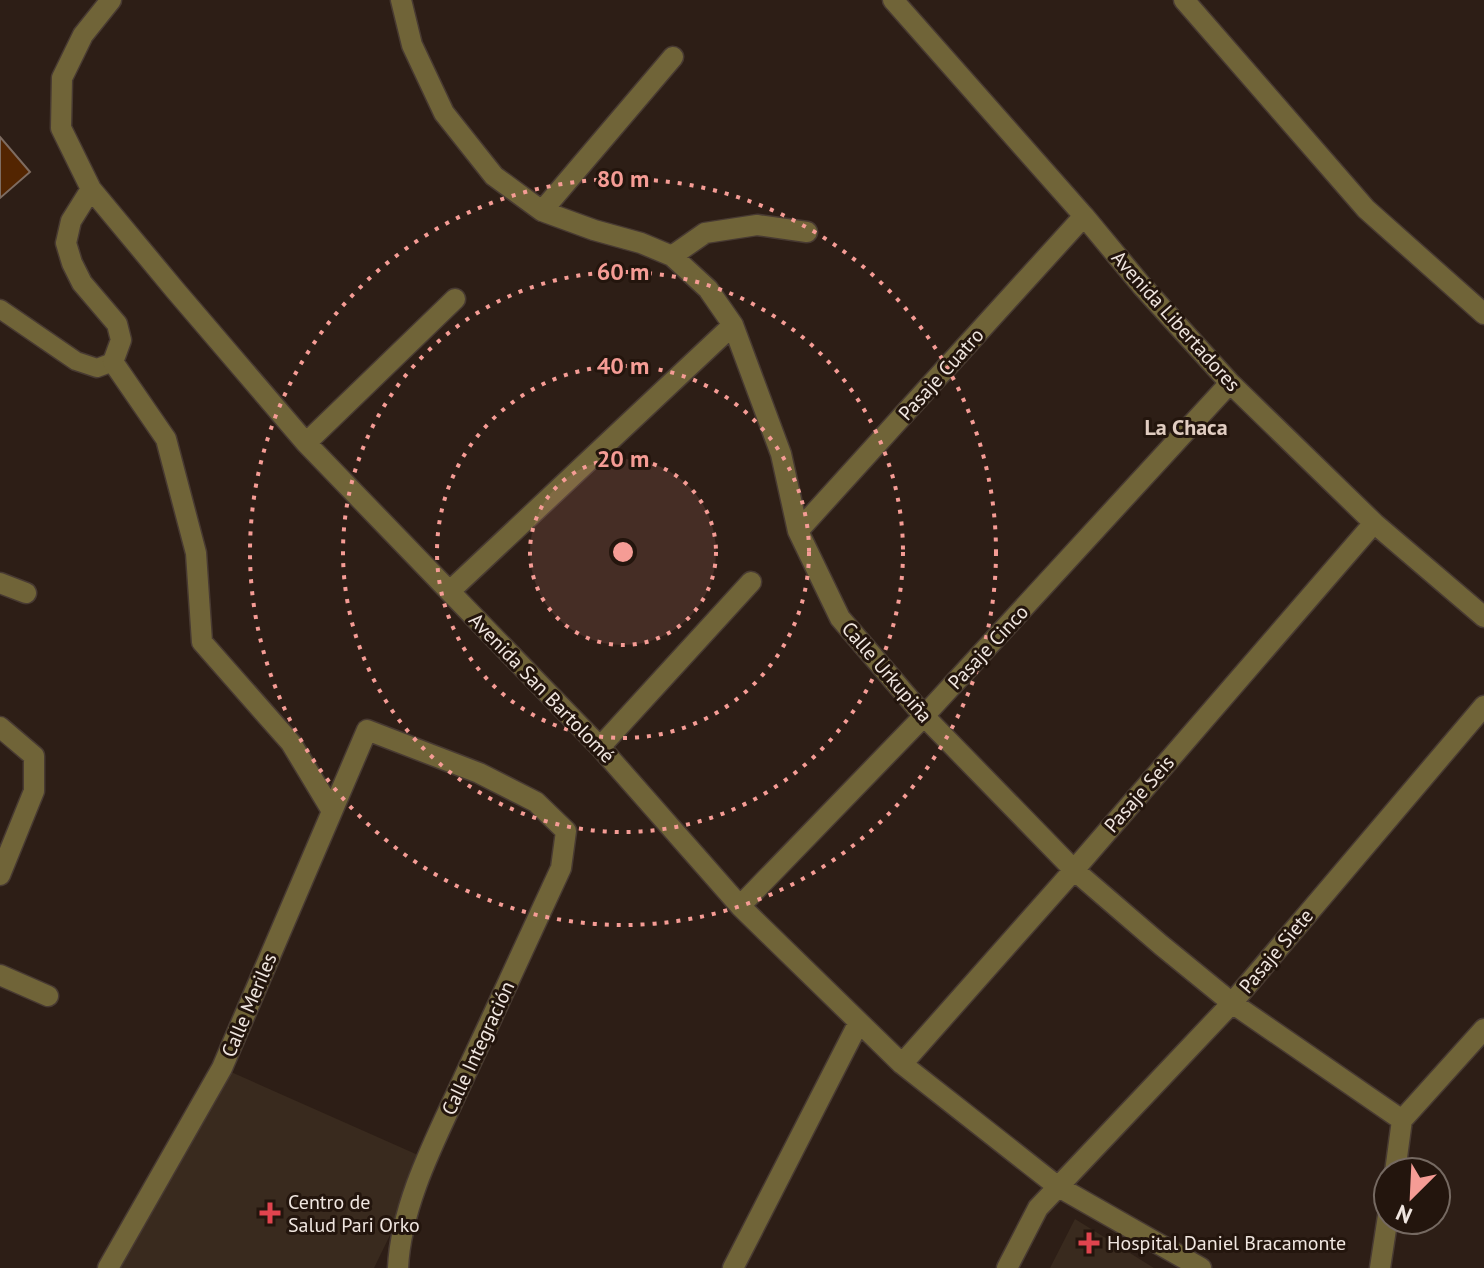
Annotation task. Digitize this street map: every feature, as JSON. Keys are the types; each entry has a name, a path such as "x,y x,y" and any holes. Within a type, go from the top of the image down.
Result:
{"street":[{"name":"Avenida San Bartolomé","path":"111,0 83,35 62,78 61,128 91,189 306,443 600,747 740,906 902,1064 1057,1186 1201,1268"},
{"name":"Calle Urkupiña","path":"401,0 412,45 444,113 494,176 542,211 672,256 708,289 733,325 781,454 798,531 840,618 924,716 1074,870 1232,1003 1402,1120"},
{"name":"Avenida Libertadores","path":"893,0 1230,383 1374,523 1484,617"},
{"path":"1184,0 1366,209 1484,314"},
{"path":"542,211 673,57"},
{"path":"91,189 71,221 66,243 82,283 117,324 121,340 113,362 166,439 196,553 202,642 291,743 332,811"},
{"name":"Pasaje Cuatro","path":"798,531 1084,216"},
{"path":"672,256 705,233 757,225 807,232"},
{"path":"306,443 455,299"},
{"path":"450,591 733,325"},
{"name":"Pasaje Cinco","path":"740,906 924,716 1230,383"},
{"name":"Pasaje Seis","path":"902,1064 1374,523"},
{"path":"600,747 751,582"},
{"path":"0,583 26,593"},
{"name":"Pasaje Siete","path":"1007,1268 1038,1208 1232,1003 1484,706"},
{"path":"0,727 34,756 34,791 0,875"},
{"name":"Calle Meriles","path":"108,1268 222,1068 367,730 479,773 536,802 566,831"},
{"name":"Calle Integración","path":"398,1268 408,1213 427,1159 561,868 566,831"},
{"path":"0,975 48,996"},
{"path":"733,1268 859,1022"},
{"path":"1397,1156 1402,1120 1484,1029"},
{"path":"1380,1268 1385,1236"}],"lane":[{"path":"0,309 76,361 97,368 113,362"}],"shaded area":[{"name":"Centro de Salud Pari Orko","path":"222,1068 427,1159 374,1268 108,1268"},
{"name":"Hospital Daniel Bracamonte","path":"1075,1219 1154,1268 1050,1268"}],"building":[{"path":"0,137 30,172 0,198"}],"place":[{"name":"Centro de Salud Pari Orko","path":"270,1213"},
{"name":"Hospital Daniel Bracamonte","path":"1089,1243"}],"district":[{"name":"La Chaca","path":"1186,427"}]}
